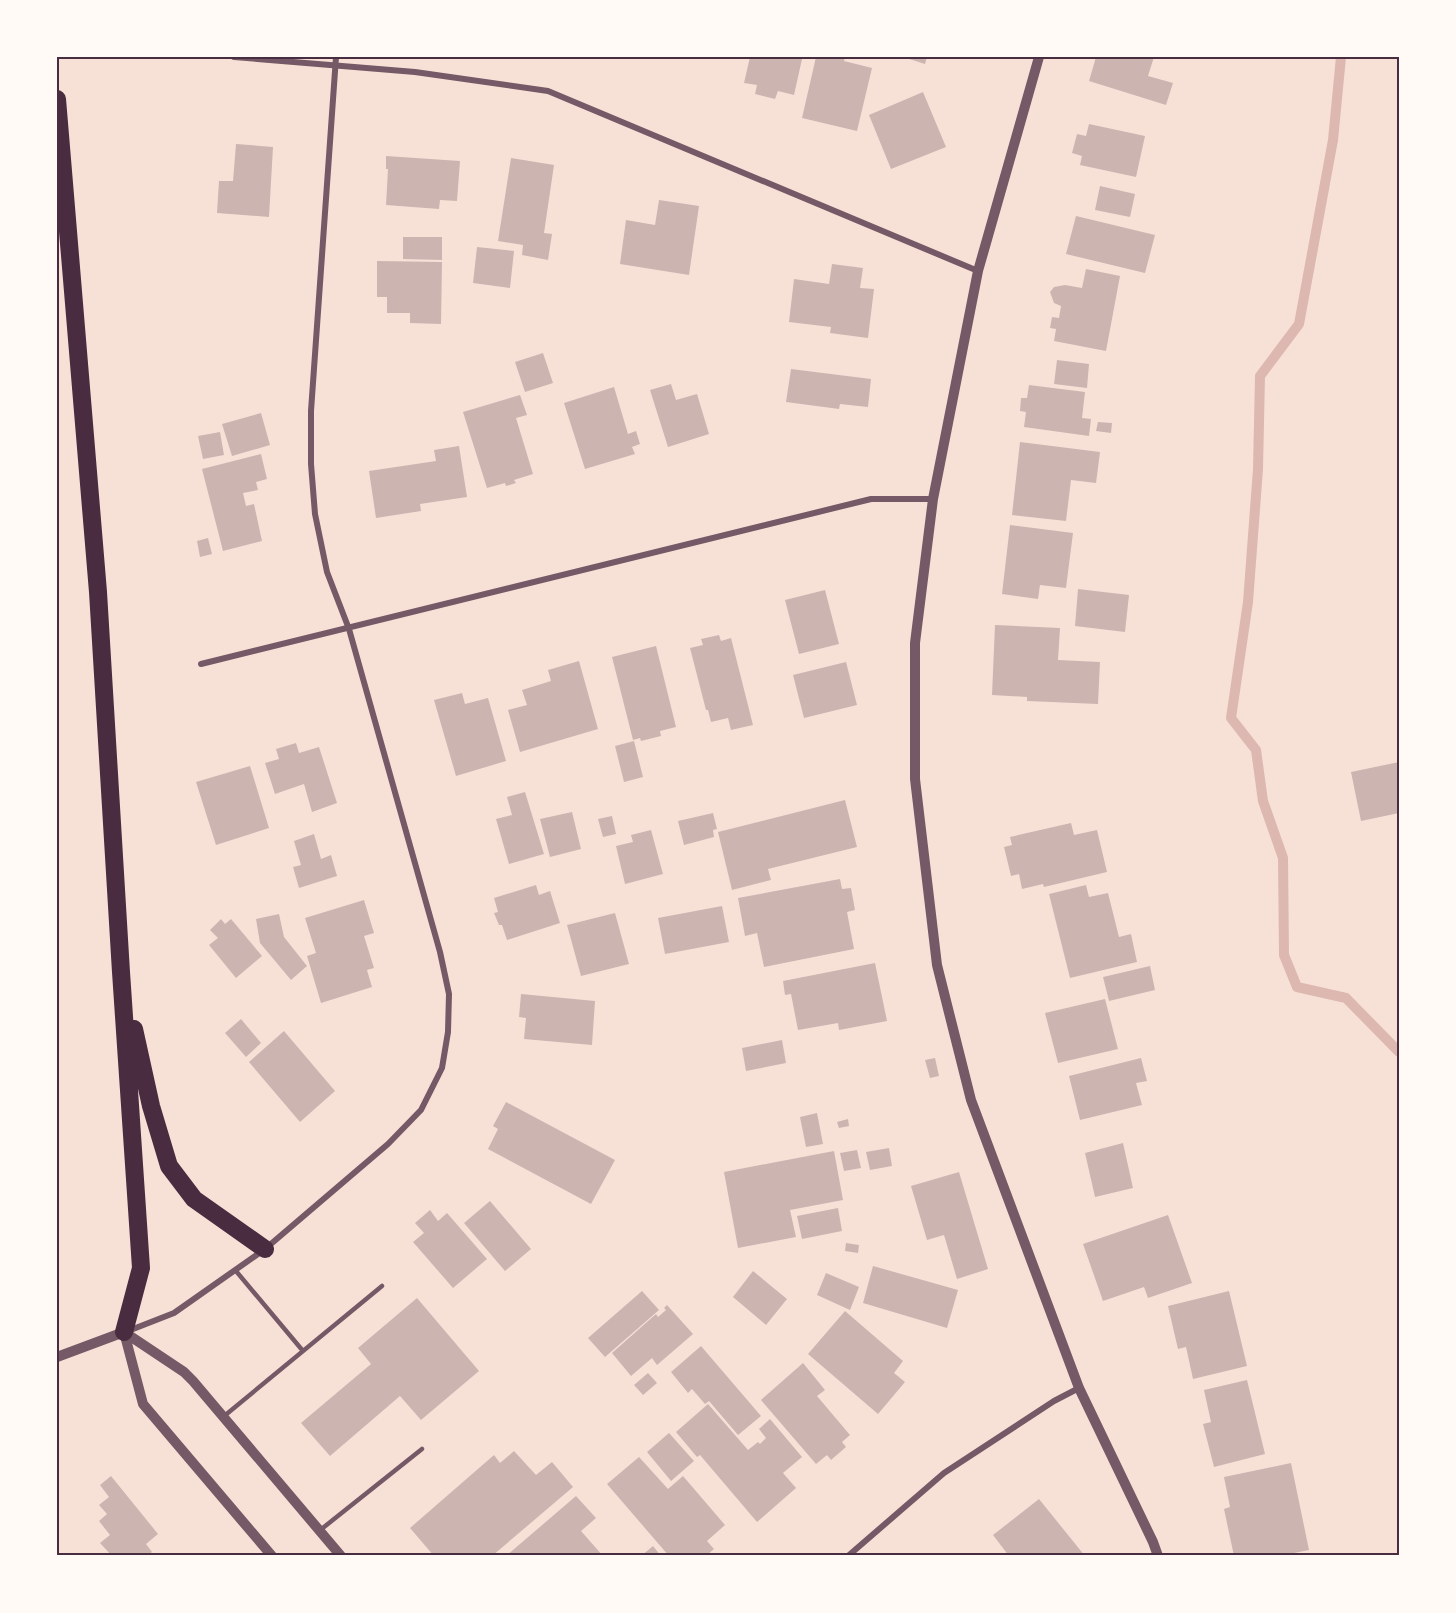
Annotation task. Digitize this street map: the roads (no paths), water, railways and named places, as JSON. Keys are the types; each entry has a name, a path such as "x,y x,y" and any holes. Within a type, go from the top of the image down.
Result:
{"highway":[{"path":"57,99 98,592 120,972 141,1268 124,1332"},
{"path":"120,972 151,1106 170,1166 194,1199 265,1249"}],"street":[{"path":"234,57 336,60 548,91 978,271"},
{"path":"1039,57 978,271 933,499 915,643 915,779 937,965 971,1100 1079,1388 1158,1556"},
{"path":"57,1357 174,1313 236,1271 265,1249 387,1144 421,1110 442,1068 448,1032 449,994 440,952 349,629 327,572 315,514 311,464 311,411 336,60"},
{"path":"201,664 871,499 933,499"},
{"path":"124,1332 184,1372 341,1556"},
{"path":"124,1332 143,1404 272,1556"},
{"path":"848,1556 944,1473 1054,1401 1079,1388"}],"lane":[{"path":"236,1271 303,1351"},
{"path":"223,1417 382,1286"},
{"path":"319,1531 422,1449"}],"waterway":[{"path":"1341,57 1333,140 1299,324 1260,376 1258,469 1248,602 1231,718 1256,750 1263,801 1283,858 1284,955 1297,987 1346,998 1399,1052"}]}
